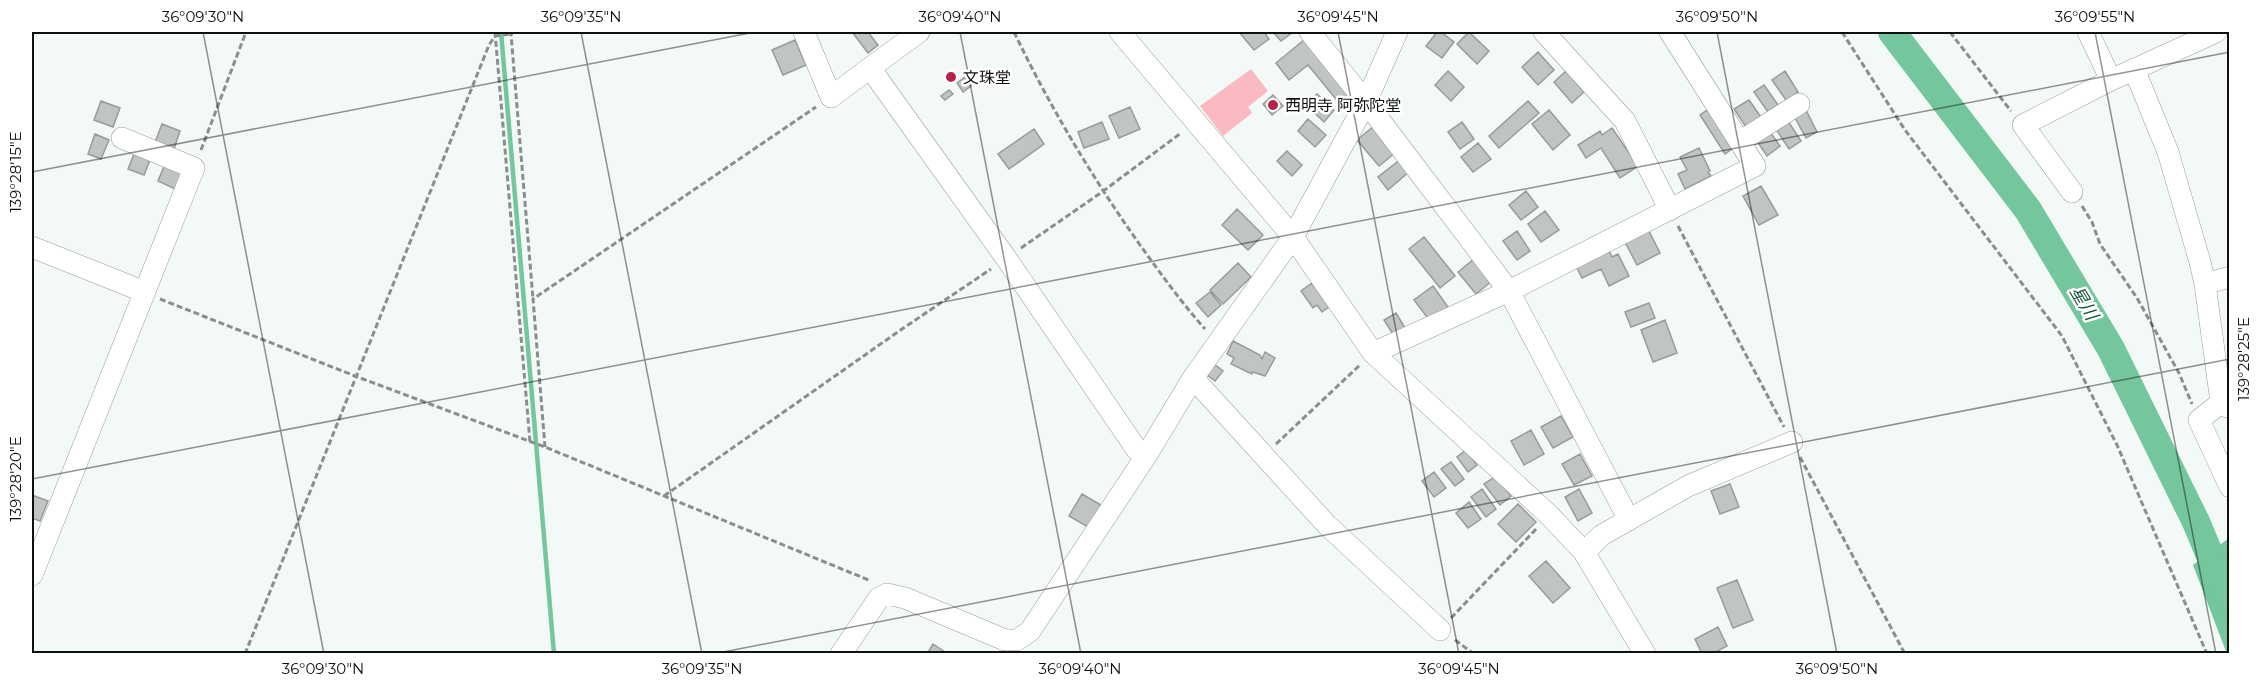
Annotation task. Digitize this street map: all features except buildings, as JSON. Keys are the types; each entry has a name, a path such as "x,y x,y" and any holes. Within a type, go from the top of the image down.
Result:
{"street":[{"path":"804,32 831,97 919,32"},
{"path":"1120,32 1293,237 1373,353 1549,515 1584,552 1644,654"},
{"path":"1310,32 1509,291 1629,520"},
{"path":"841,654 879,598 887,594 905,598 1005,640 1017,640 1030,631 1146,456 1193,378 1293,237 1366,102 1397,32"},
{"path":"1544,32 1625,121 1670,210"},
{"path":"1373,353 1509,291 1755,166 1670,32"},
{"path":"2088,32 2111,80"},
{"path":"2072,192 2023,125 2111,80 2216,32"},
{"path":"870,68 1006,258 1137,450 1146,456"},
{"path":"2134,69 2168,152 2205,284 2226,404 2199,420 2229,486"},
{"path":"1741,141 1799,104"},
{"path":"32,575 194,168 122,138"},
{"path":"32,248 145,292"},
{"path":"2205,284 2229,277"},
{"path":"1193,378 1327,525 1440,630"},
{"path":"1584,552 1602,535 1688,486 1792,442"}],"path":[{"path":"194,168 246,32"},
{"path":"1014,32 1065,131 1102,192 1182,304 1218,343"},
{"path":"1842,32 1905,130 2062,336 2117,445 2207,654"},
{"path":"1950,32 2023,125"},
{"path":"495,34 512,33 545,447"},
{"path":"245,654 495,34"},
{"path":"495,34 530,442"},
{"path":"533,299 831,97"},
{"path":"664,496 1102,192 1197,121"},
{"path":"2072,192 2092,222 2100,244 2148,317 2179,373 2199,420"},
{"path":"1670,210 1905,654"},
{"path":"145,292 356,376 545,447 875,583 887,594"},
{"path":"1264,455 1373,353"},
{"path":"1474,654 1440,630 1549,515"}],"shaded area":[{"path":"1251,69 1268,91 1248,107 1252,113 1223,136 1200,106"},
{"path":"2229,538 2230,653 2227,654 2193,565"}],"waterway":[{"path":"501,32 554,654"},
{"name":"星川","path":"1892,32 2028,210 2111,349 2196,522 2230,603"}],"place":[{"name":"文珠堂","path":"951,77"},
{"name":"西明寺 阿弥陀堂","path":"1273,105"}]}
